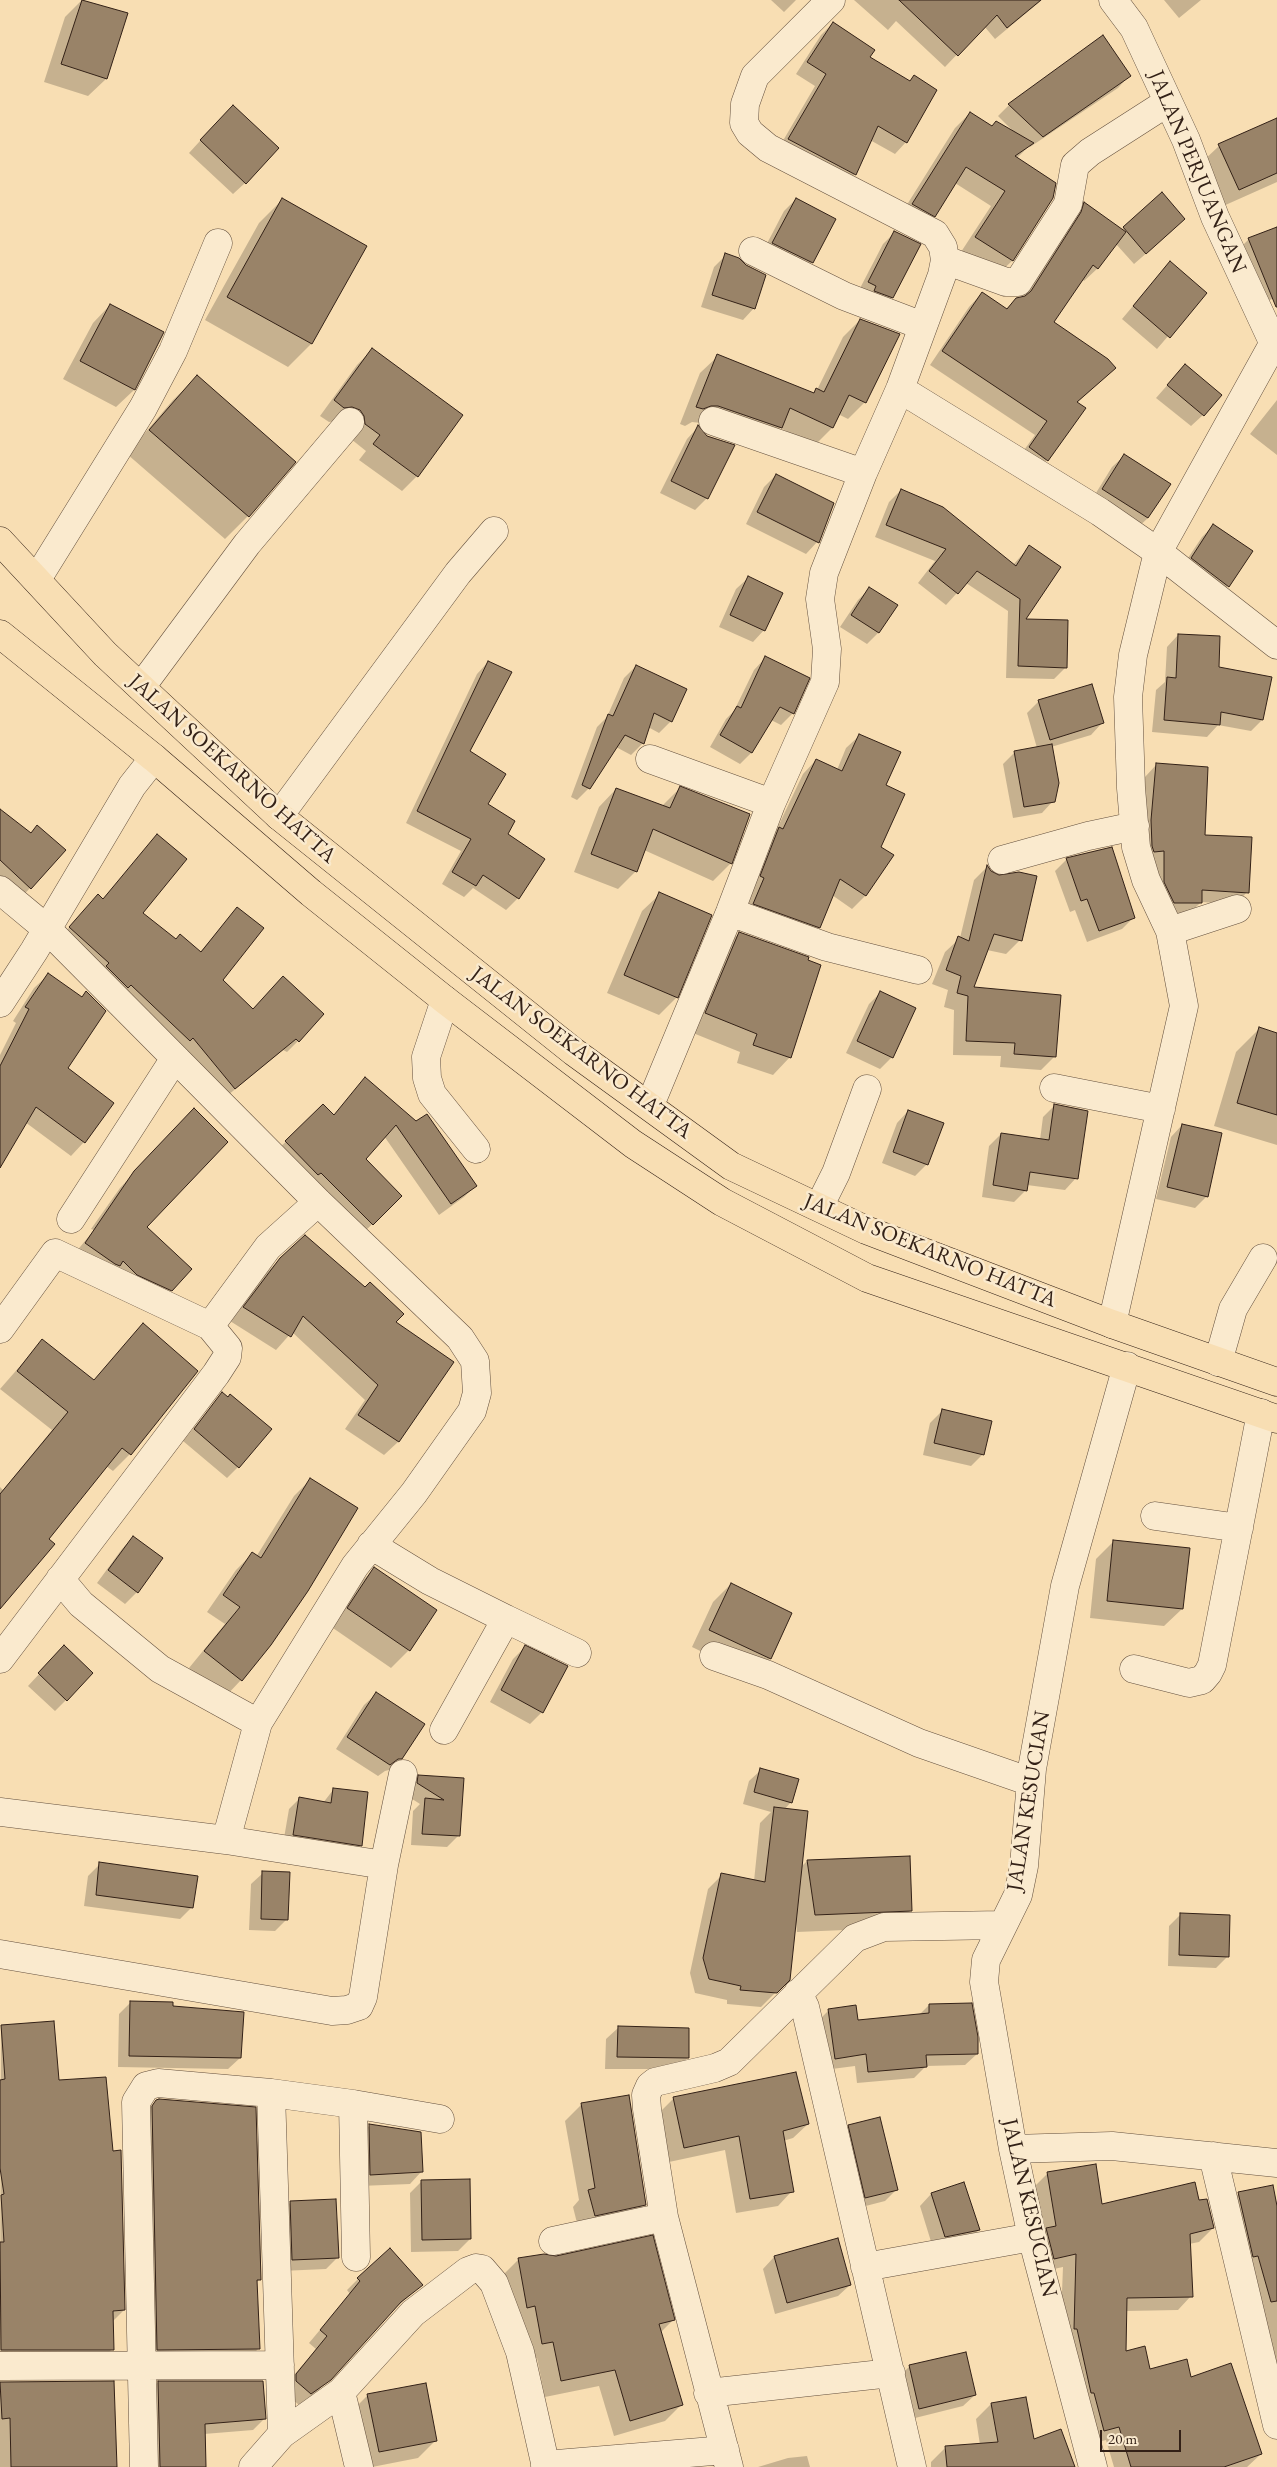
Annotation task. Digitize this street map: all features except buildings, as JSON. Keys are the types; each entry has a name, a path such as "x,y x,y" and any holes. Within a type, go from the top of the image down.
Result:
{"highway":[{"name":"JALAN SOEKARNO HATTA","path":"0,541 105,654 279,816 574,1052 650,1105 731,1166 866,1230 1112,1324 1277,1382"},
{"name":"JALAN SOEKARNO HATTA","path":"0,634 154,758 311,894 445,1000 633,1144 722,1202 867,1278 1269,1416"}],"street":[{"path":"650,1105 730,912 771,804 825,682 827,649 820,599 821,586 863,473 900,388 942,275 945,260 943,247 935,234 768,148 750,133 744,124 745,104 755,76 831,0"},
{"name":"JALAN PERJUANGAN","path":"1113,0 1134,28 1186,140 1215,217 1276,341"},
{"path":"945,260 1006,282 1018,282 1068,204 1075,165 1090,152 1168,102"},
{"path":"37,579 151,392 173,351 218,243"},
{"path":"754,251 844,296 923,326"},
{"path":"1112,1324 1184,1006 1170,931 1140,862 1135,826 1131,788 1128,697 1141,613 1158,552 1276,341"},
{"path":"900,388 1100,512 1158,552 1277,645"},
{"path":"714,421 863,473"},
{"path":"141,687 247,544 350,422"},
{"path":"279,816 458,573 494,531"},
{"path":"0,1003 47,929 132,786 154,758"},
{"path":"650,759 771,804"},
{"path":"1002,860 1088,836 1135,826"},
{"path":"0,890 47,929 318,1202 460,1338 475,1361 477,1393 472,1411 414,1493 355,1566 258,1723 226,1840"},
{"path":"1170,931 1237,909"},
{"path":"730,912 826,948 918,970"},
{"path":"445,1000 426,1057 427,1078 432,1094 476,1149"},
{"path":"71,1219 175,1058"},
{"path":"1054,1088 1161,1109"},
{"path":"818,1207 836,1173 868,1089"},
{"path":"210,1326 268,1248 318,1202"},
{"path":"0,1329 55,1254 210,1326 228,1348 227,1357 210,1382 0,1659"},
{"path":"1218,1362 1233,1309 1264,1258"},
{"name":"JALAN KESUCIAN","path":"1094,2467 1032,2237 1013,2149 984,1982 986,1960 1018,1895 1024,1866 1031,1782 1065,1586 1127,1366"},
{"path":"1134,1669 1189,1683 1202,1680 1208,1674 1212,1665 1239,1528 1269,1416"},
{"path":"1155,1516 1239,1528"},
{"path":"371,1545 430,1581 577,1653"},
{"path":"60,1579 81,1604 160,1669 258,1723"},
{"path":"444,1730 506,1619"},
{"path":"714,1656 768,1675 919,1743 1031,1782"},
{"path":"0,1954 332,2011 347,2010 359,2006 363,1997 384,1865 403,1774"},
{"path":"0,1812 226,1840 384,1865"},
{"path":"253,2467 282,2434 341,2392 413,2313 468,2270 482,2268 494,2283 520,2352 545,2466 727,2459 708,2393 664,2217 647,2109 646,2095 650,2086 655,2082 715,2068 729,2062 854,1938 884,1927 1002,1925"},
{"path":"798,1992 805,2007 912,2467"},
{"path":"144,2467 136,2102 140,2093 146,2086 158,2083 271,2093 440,2119"},
{"path":"271,2093 282,2434"},
{"path":"352,2104 356,2257"},
{"path":"1013,2149 1112,2146 1277,2163"},
{"path":"1213,2156 1277,2425"},
{"path":"553,2241 664,2217"},
{"path":"865,2267 1032,2237"},
{"path":"0,2366 280,2365"},
{"path":"708,2393 891,2372"},
{"path":"341,2392 359,2467"}]}
